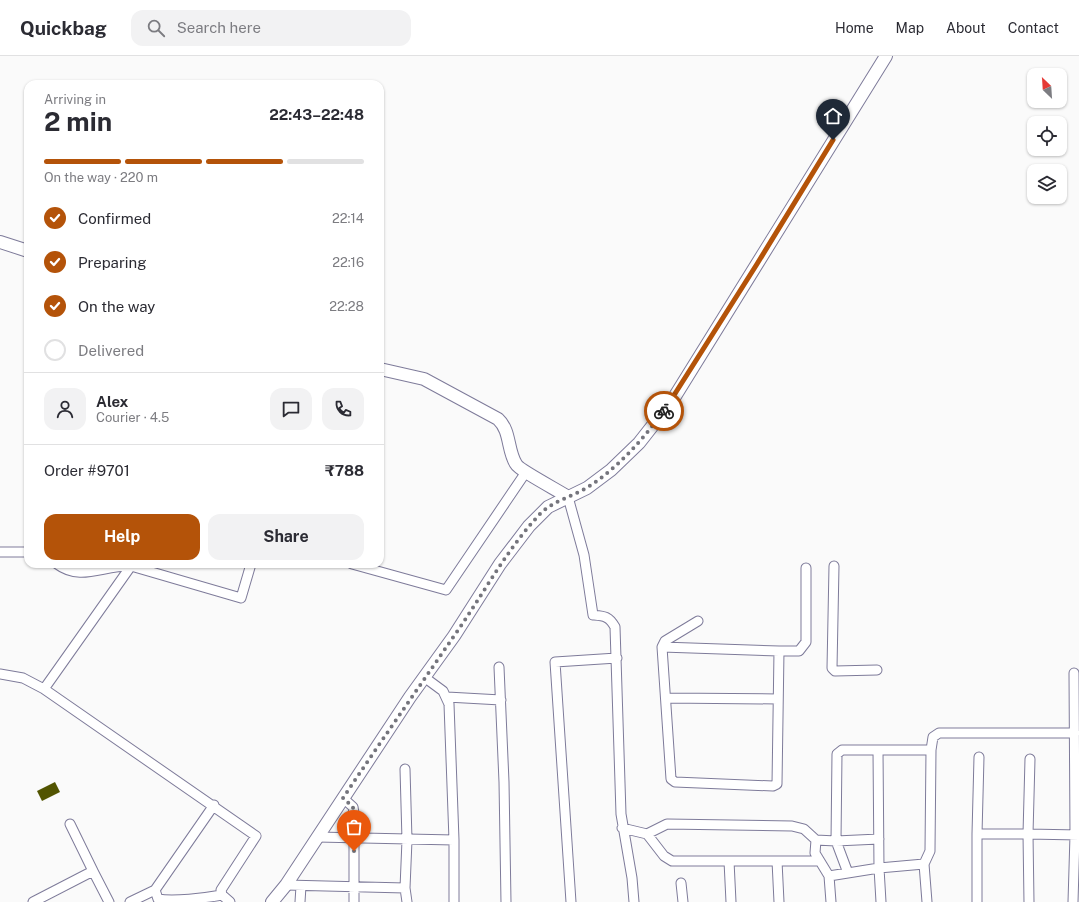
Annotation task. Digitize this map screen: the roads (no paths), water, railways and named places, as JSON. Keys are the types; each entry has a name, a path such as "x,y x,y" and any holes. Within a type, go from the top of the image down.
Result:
{"street":[{"path":"272,902 286,885 424,677 454,636 500,564 529,526 548,507 587,488 626,457 672,401 886,56"},
{"path":"0,242 24,250"},
{"path":"384,370 424,379 498,419 506,429 515,462 518,467 568,497 584,554 593,615 606,616 611,620 615,627 622,828 630,869 634,902"},
{"path":"366,568 446,590 526,472"},
{"path":"0,552 24,552"},
{"path":"834,566 832,668 835,671 877,670"},
{"path":"63,568 78,573 109,568"},
{"path":"44,689 130,568"},
{"path":"138,568 241,598 250,568"},
{"path":"662,647 799,651 806,642 806,568"},
{"path":"698,621 665,641 662,647 671,779 674,782 773,786 777,784 779,651"},
{"path":"571,902 555,662 617,658"},
{"path":"499,667 506,902"},
{"path":"1073,902 1077,835 1074,673"},
{"path":"0,674 23,678 44,689 214,805 256,836 221,890 222,895 230,902"},
{"path":"424,677 444,691 450,711 454,840 454,902"},
{"path":"447,697 501,700"},
{"path":"666,698 778,699"},
{"path":"927,902 924,864 930,851 931,750 933,737 939,733 1075,733"},
{"path":"848,873 836,841 837,754 842,750 931,750"},
{"path":"878,750 879,868 881,902"},
{"path":"977,902 977,834 980,757"},
{"path":"1028,902 1030,759"},
{"path":"405,769 407,840 405,888 407,902"},
{"path":"343,798 353,807 355,839 354,902"},
{"path":"156,897 214,805"},
{"path":"70,824 110,902"},
{"path":"647,834 667,824 792,826 804,829 816,840 836,841 879,839"},
{"path":"622,828 647,834 664,856 672,861 819,861"},
{"path":"977,834 1077,835"},
{"path":"317,837 454,840"},
{"path":"816,840 815,853 829,876 831,902"},
{"path":"729,861 731,902"},
{"path":"777,861 780,902"},
{"path":"829,876 879,868 924,864"},
{"path":"33,902 93,871"},
{"path":"681,883 683,902"},
{"path":"286,885 405,888"},
{"path":"300,902 301,886"},
{"path":"130,902 156,897 164,902 210,900 222,895"}]}
